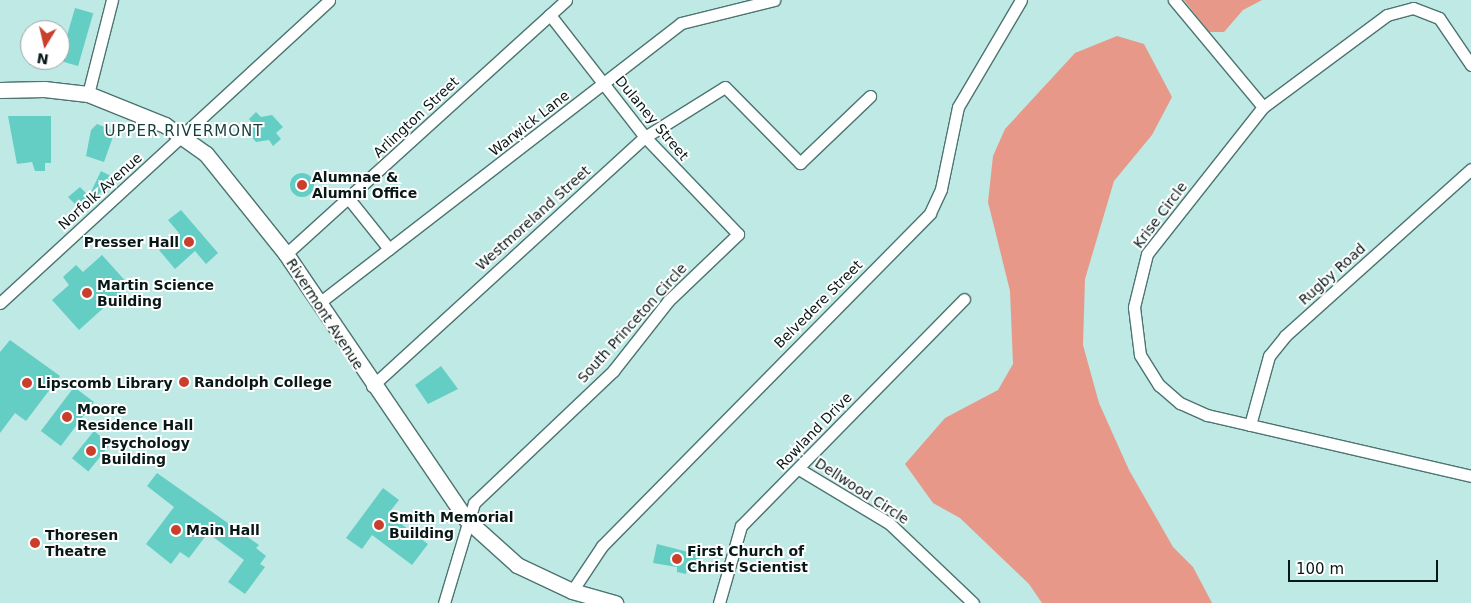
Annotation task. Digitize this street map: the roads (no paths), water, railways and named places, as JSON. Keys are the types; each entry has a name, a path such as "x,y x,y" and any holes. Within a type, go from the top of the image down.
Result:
{"main road":[{"name":"Rivermont Avenue","path":"0,90 88,94 142,113 184,136 225,172 286,254 372,386 466,519 517,565 572,592 615,603"}],"street":[{"path":"88,94 112,0"},
{"name":"Norfolk Avenue","path":"0,303 184,136 329,0"},
{"name":"Warwick Lane","path":"319,303 681,23 774,0"},
{"name":"Belvedere Street","path":"572,592 602,546 930,213 941,189 958,107 1021,0"},
{"path":"1174,0 1263,107"},
{"name":"Dulaney Street","path":"555,6 604,84 645,137 738,234"},
{"name":"Arlington Street","path":"286,254 348,199 555,6"},
{"name":"Krise Circle","path":"1471,65 1439,18 1426,11 1401,9 1263,107 1148,254 1134,307 1140,355 1159,385 1180,403 1207,414 1250,425 1471,476"},
{"name":"Westmoreland Street","path":"372,386 645,137 725,87 800,163 870,96"},
{"name":"Rugby Road","path":"1250,425 1269,356 1286,336 1471,169"},
{"path":"348,199 390,249"},
{"name":"South Princeton Circle","path":"444,603 466,519 474,503 613,371 668,301 738,234"},
{"name":"Rowland Drive","path":"719,603 741,526 964,299"},
{"name":"Dellwood Circle","path":"799,469 889,523 973,603"}],"place":[{"name":"Alumnae & Alumni Office","path":"302,185"},
{"name":"Presser Hall","path":"189,242"},
{"name":"Martin Science Building","path":"87,293"},
{"name":"Randolph College","path":"184,382"},
{"name":"Lipscomb Library","path":"27,383"},
{"name":"Moore Residence Hall","path":"67,417"},
{"name":"Psychology Building","path":"91,451"},
{"name":"Smith Memorial Building","path":"379,525"},
{"name":"Main Hall","path":"176,530"},
{"name":"Thoresen Theatre","path":"35,543"},
{"name":"First Church of Christ Scientist","path":"677,559"}],"district":[{"name":"UPPER RIVERMONT","path":"184,132"}]}
